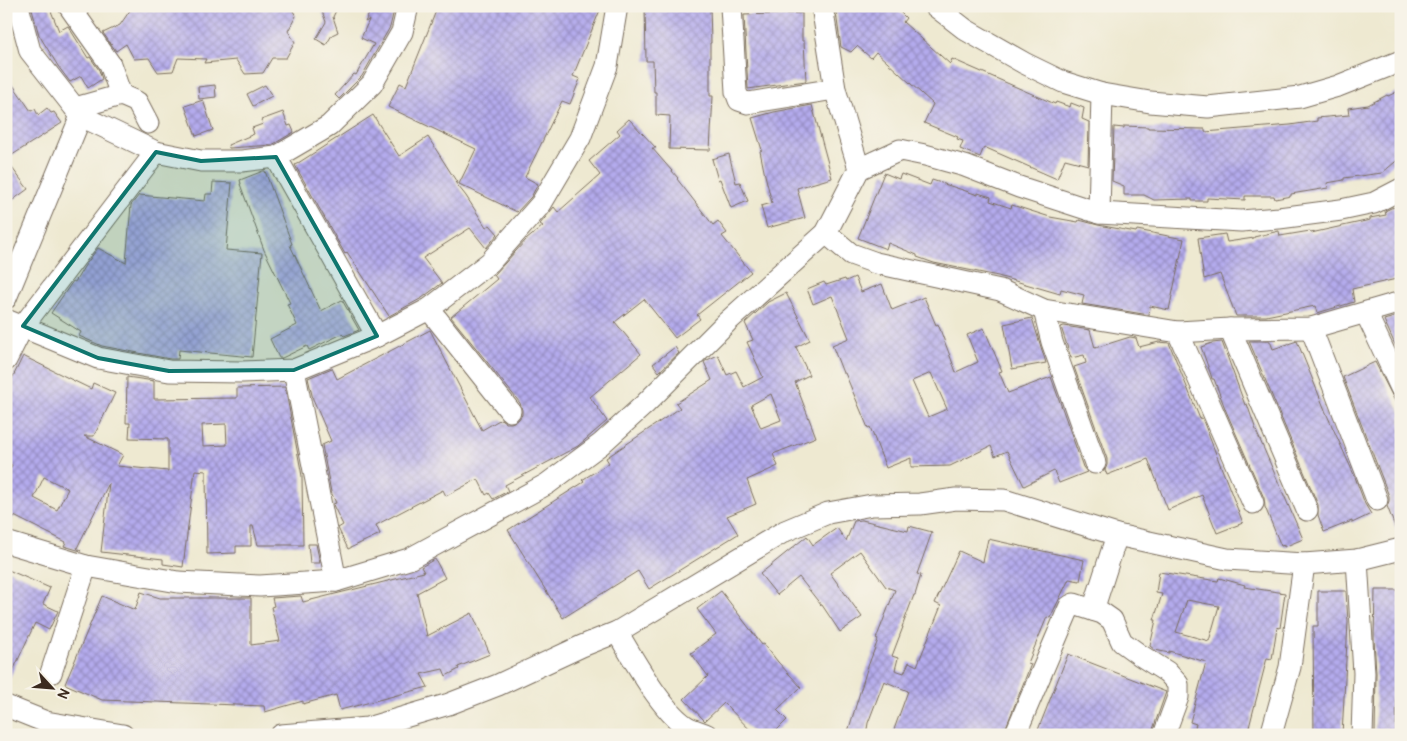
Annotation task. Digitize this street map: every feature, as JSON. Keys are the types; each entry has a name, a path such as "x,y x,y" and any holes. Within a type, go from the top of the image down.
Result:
{"street":[{"path":"18,6 30,51 78,112 156,152 201,160 242,161 276,157 329,126 372,84 402,32 408,6"},
{"path":"69,6 110,64 122,95 137,102 148,123"},
{"path":"15,323 98,358 170,371 294,370 378,336 429,309 490,262 541,204 580,138 607,66 617,6"},
{"path":"731,6 736,92 739,100 748,103 835,89"},
{"path":"822,6 835,89 859,169"},
{"path":"935,6 966,30 1024,63 1063,82 1102,94 1150,102 1208,107 1300,97 1338,86 1401,61"},
{"path":"1099,213 1102,94"},
{"path":"6,298 78,112 122,95"},
{"path":"6,542 86,566 178,582 260,586 336,581 409,559 547,484 601,444 645,404 728,322 826,233 859,169 900,150 966,166 1019,187 1099,213 1242,221 1279,218 1374,204 1401,189"},
{"path":"6,360 15,323 156,152"},
{"path":"276,157 378,336"},
{"path":"826,233 851,254 876,263 1000,290 1044,310 1178,332 1311,328 1401,302"},
{"path":"429,309 510,411"},
{"path":"1044,310 1052,342 1095,463"},
{"path":"1366,313 1401,388"},
{"path":"1311,328 1377,500"},
{"path":"1230,329 1307,510"},
{"path":"1178,332 1254,503"},
{"path":"294,370 336,581"},
{"path":"281,735 364,731 449,704 474,694 617,632 785,531 828,513 872,506 920,504 956,499 1004,500 1117,535 1227,559 1304,564 1357,560 1401,549"},
{"path":"1093,610 1117,535"},
{"path":"1357,560 1364,673 1362,735"},
{"path":"1271,735 1290,667 1304,564"},
{"path":"51,673 86,566"},
{"path":"1015,735 1070,606 1074,604 1093,610 1112,620 1122,642 1167,672 1178,684 1178,697 1164,735"},
{"path":"617,632 654,690 677,719 688,728 707,735"},
{"path":"6,706 44,729 123,735"}],"highlighted area":[{"path":"156,152 201,161 276,157 377,336 294,370 169,371 98,358 23,326"}],"building":[{"path":"31,6 49,6 59,31 68,26 88,58 90,57 99,70 102,79 88,88 81,76 70,82 39,35"},
{"path":"133,6 290,6 296,16 288,31 295,42 286,58 272,58 263,73 245,74 236,60 204,63 206,59 178,58 173,71 158,72 149,58 134,59 126,44 116,51 103,33 120,25"},
{"path":"320,6 338,6 333,17 338,32 332,35 326,45 316,39 326,22"},
{"path":"373,6 395,6 390,27 362,76 339,99 335,95 354,74 356,75 374,44 361,38 369,20 365,22"},
{"path":"438,6 591,6 600,10 573,76 580,79 570,104 562,101 525,177 538,184 531,197 517,212 459,184 476,149 388,107 400,83 406,86"},
{"path":"645,6 710,6 710,96 713,96 710,150 669,149 670,116 656,115 653,61 646,61"},
{"path":"835,6 894,6 906,18 903,22 950,64 952,59 1055,104 1056,102 1070,107 1071,103 1084,108 1082,119 1089,122 1088,165 1065,159 1057,179 984,147 980,157 960,149 963,141 957,139 958,137 924,123 933,104 876,52 871,58 857,46 851,52 841,47"},
{"path":"802,13 802,41 804,41 806,81 748,89 744,15"},
{"path":"6,75 31,111 35,109 38,115 47,108 51,113 54,112 62,123 6,159"},
{"path":"215,85 216,97 199,99 198,87"},
{"path":"265,85 272,96 253,106 247,94"},
{"path":"1401,90 1401,157 1382,173 1344,178 1344,180 1327,183 1328,188 1291,194 1291,196 1275,199 1274,196 1245,196 1245,200 1207,198 1207,201 1192,201 1192,199 1154,200 1144,195 1124,195 1124,186 1112,181 1114,127 1205,129 1205,132 1290,125 1317,121 1317,118 1349,115 1348,108 1368,105"},
{"path":"203,100 213,130 196,136 185,106"},
{"path":"812,105 832,178 797,188 805,218 767,228 761,206 772,203 760,151 762,150 752,118"},
{"path":"283,112 288,126 291,125 294,132 272,145 229,148 228,145 254,134 252,128 263,124 261,120"},
{"path":"373,115 399,156 428,137 458,184 455,182 486,227 490,225 498,234 486,248 470,228 423,258 442,283 422,298 389,316 347,252 345,254 295,165"},
{"path":"629,119 656,148 652,148 678,178 713,225 718,221 727,233 722,236 751,272 697,315 700,319 675,338 644,299 615,322 641,354 590,397 607,421 578,446 505,485 508,491 493,499 489,493 486,495 478,479 446,496 443,490 376,525 380,534 348,549 338,528 343,525 333,504 336,503 331,492 322,445 331,441 313,399 308,378 332,368 337,379 430,330 482,430 501,419 506,423 518,420 522,415 520,403 451,317 497,279 494,275 526,240 543,226 540,224 554,207 558,212 600,175 589,161 620,134 617,130"},
{"path":"729,154 736,183 740,182 748,201 731,208 720,179 718,180 712,159"},
{"path":"6,160 28,189 6,205"},
{"path":"265,171 292,244 290,245 321,311 342,300 359,330 344,336 342,334 309,350 307,346 282,358 279,358 270,339 297,325 287,304 290,303 264,250 240,184 240,180"},
{"path":"884,173 899,179 901,174 930,185 932,180 978,195 978,193 991,197 990,201 1011,208 1012,205 1050,217 1078,222 1079,220 1136,232 1137,230 1184,239 1169,310 1150,306 1149,315 1082,304 1084,295 1061,289 1060,294 998,276 934,263 888,243 886,249 858,238"},
{"path":"213,182 232,183 226,250 262,253 252,357 179,350 178,359 170,359 102,346 79,336 81,332 51,313 98,248 126,263 131,205 139,195 205,201 206,194 212,194"},
{"path":"1401,206 1401,278 1352,289 1354,302 1317,313 1315,306 1266,316 1236,316 1220,274 1204,279 1198,238 1225,234 1227,242 1254,238 1279,231 1280,236 1310,231 1311,233 1370,220 1370,218 1386,215 1385,211 1391,208"},
{"path":"855,277 861,292 882,284 892,310 924,297 936,325 938,324 956,372 978,362 967,335 984,328 1002,371 999,372 1008,393 1051,377 1083,467 1087,472 1059,483 1054,471 1024,486 1007,451 995,456 991,446 950,466 911,467 911,458 886,468 870,427 868,428 832,345 849,338 832,296 813,304 807,289 824,282 826,285 845,279 846,281","holes":["931,373 947,409 928,417 912,381"]},
{"path":"786,293 810,340 796,347 809,375 795,382 816,437 773,454 778,466 747,480 756,504 727,516 738,534 649,589 638,571 563,618 508,530 584,482 582,480 609,463 606,458 680,408 676,403 712,380 704,362 707,360 718,355 727,375 736,371 744,387 763,377 747,342 753,340 745,323 768,302","holes":["771,394 781,420 761,428 751,405"]},
{"path":"1401,315 1401,358 1384,320"},
{"path":"1032,318 1046,363 1012,369 1004,324"},
{"path":"1061,327 1090,330 1095,348 1130,337 1136,338 1139,347 1159,342 1169,343 1200,419 1202,418 1243,523 1217,533 1202,495 1168,510 1148,459 1107,475 1105,470 1107,459 1074,367 1086,363 1084,355 1071,358"},
{"path":"1249,341 1270,341 1273,349 1297,341 1365,504 1371,514 1352,523 1352,521 1324,532 1318,515 1318,505"},
{"path":"1222,342 1245,405 1247,404 1257,433 1303,539 1284,547 1284,545 1281,546 1265,507 1264,498 1214,379 1212,379 1201,347"},
{"path":"675,347 679,353 659,372 653,364"},
{"path":"23,356 91,389 93,383 115,393 94,436 84,436 123,455 117,466 168,471 168,439 129,438 130,423 126,423 127,377 154,381 154,399 237,398 237,388 285,387 302,476 303,545 258,545 253,526 251,526 251,546 236,546 236,553 207,554 206,471 195,470 183,567 163,564 163,559 101,552 109,483 77,548 81,551 64,546 66,542 14,516 6,530 6,477 12,465 6,462 6,391","holes":["226,424 227,445 203,446 202,425","44,477 68,489 57,510 34,498"]},
{"path":"1375,362 1401,413 1401,537 1399,537 1387,506 1389,496 1343,377"},
{"path":"862,520 908,531 909,526 932,532 917,574 921,575 915,595 892,656 898,658 895,670 904,673 909,662 917,666 941,606 935,603 959,551 983,562 988,539 1084,560 1080,581 1069,579 1050,618 1047,617 1028,663 1031,664 1003,735 892,735 908,691 884,681 868,723 866,735 847,735 878,640 876,639 895,590 886,587 860,551 830,573 862,617 840,632 822,605 799,577 777,595 760,574 807,536 813,545 837,528 846,541 854,521"},
{"path":"308,544 316,544 320,563 310,563"},
{"path":"435,559 445,578 417,593 427,636 472,613 490,654 458,667 459,669 446,676 443,669 421,674 428,687 340,710 336,695 303,704 303,701 265,712 264,706 102,700 65,684 102,596 135,610 141,592 160,598 251,598 251,645 280,641 271,607 274,606 272,598 301,596 303,602 424,572 421,567"},
{"path":"6,569 50,588 43,604 58,611 49,630 35,623 6,686"},
{"path":"1159,572 1218,581 1219,578 1245,585 1244,587 1285,593 1280,628 1277,627 1272,659 1267,658 1247,735 1193,735 1196,724 1190,722 1206,662 1169,651 1169,653 1155,650 1150,646 1156,620 1154,620 1162,594 1156,593","holes":["1187,600 1219,606 1209,641 1176,632"]},
{"path":"1375,590 1401,590 1400,692 1397,692 1396,735 1375,735"},
{"path":"721,591 762,645 764,644 801,687 777,710 787,720 772,735 755,735 724,703 705,721 684,699 708,676 691,653 716,634 697,609"},
{"path":"1318,591 1346,591 1348,622 1342,735 1314,735 1313,626 1318,626"},
{"path":"1068,654 1166,692 1151,735 1036,735"}]}
